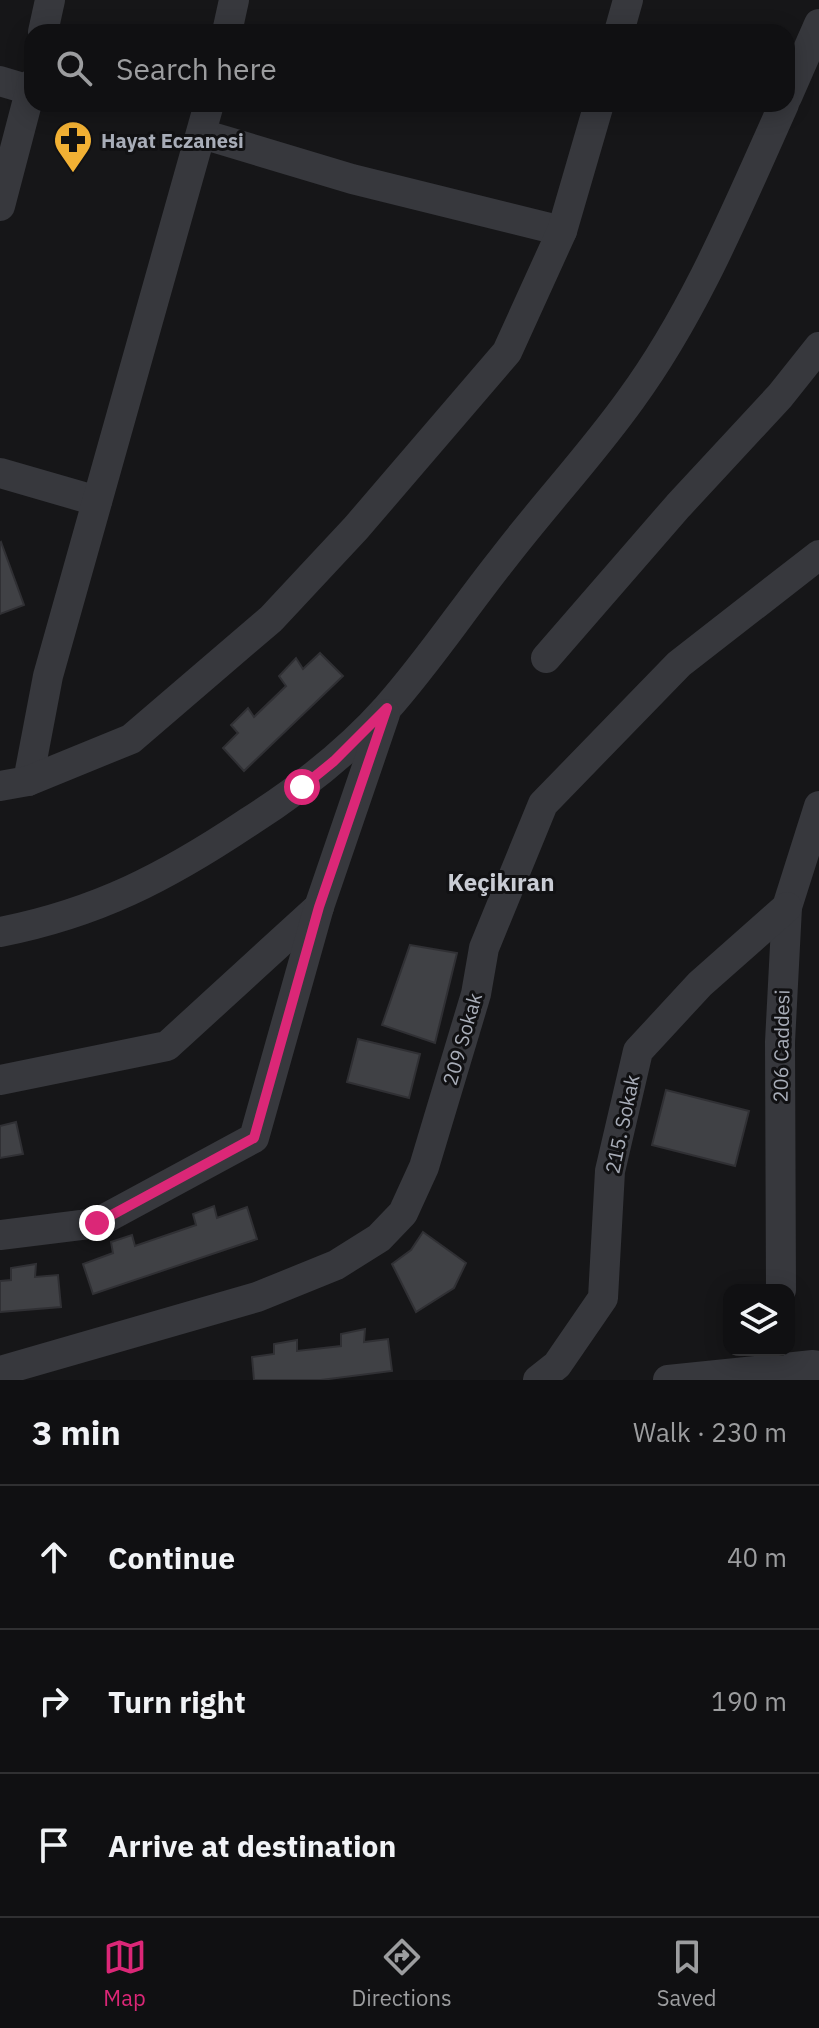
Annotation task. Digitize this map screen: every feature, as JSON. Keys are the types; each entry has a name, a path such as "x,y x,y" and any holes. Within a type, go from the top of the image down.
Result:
{"street":[{"path":"45,24 50,0"},
{"path":"229,24 234,0"},
{"path":"621,24 628,0"},
{"path":"795,79 819,24"},
{"path":"0,81 24,86"},
{"path":"0,206 24,112"},
{"path":"14,784 48,676 207,112"},
{"path":"14,784 131,739 271,619 356,528 507,352 562,231 597,112"},
{"path":"0,932 83,910 138,888 186,863 302,787 334,761 387,708 631,399 670,339 706,274 780,112"},
{"path":"202,134 352,179 562,231"},
{"path":"546,658 678,506 780,396 819,347"},
{"path":"0,473 97,501"},
{"name":"209 Sokak","path":"0,1371 257,1297 336,1265 379,1238 403,1213 424,1167 476,994 484,948 543,804 679,664 819,555"},
{"path":"0,1235 97,1223 254,1138 319,907 387,708"},
{"name":"206 Caddesi","path":"781,1284 780,1042 787,907 819,806"},
{"path":"0,1080 167,1046 319,907"},
{"name":"215. Sokak","path":"538,1380 557,1365 603,1298 610,1171 638,1051 700,984 787,907"},
{"path":"668,1380 766,1367 819,1366"}],"building":[{"path":"0,543 24,605 0,614"},
{"path":"320,653 343,676 244,771 223,748 238,733 231,725 248,708 254,717 286,686 279,676 296,658 303,669"},
{"path":"410,945 457,953 435,1043 382,1025"},
{"path":"358,1039 420,1054 409,1098 347,1082"},
{"path":"666,1090 749,1111 735,1166 652,1145"},
{"path":"16,1122 23,1154 0,1158 0,1126"},
{"path":"214,1206 217,1218 247,1207 257,1239 93,1294 83,1264 113,1253 111,1242 132,1235 135,1246 196,1225 193,1214"},
{"path":"423,1232 466,1263 454,1288 416,1312 392,1264 411,1250"},
{"path":"36,1264 35,1277 58,1275 61,1307 0,1312 0,1281 11,1280 11,1268"},
{"path":"365,1329 364,1342 388,1339 392,1371 321,1380 254,1380 252,1357 274,1354 274,1344 297,1340 297,1351 341,1346 341,1334"}],"place":[{"name":"Hayat Eczanesi","path":"73,174"}],"district":[{"name":"Keçikıran","path":"501,882"}],"route":[{"path":"97,1223 254,1138 319,907 387,708 334,761 302,787"}]}
